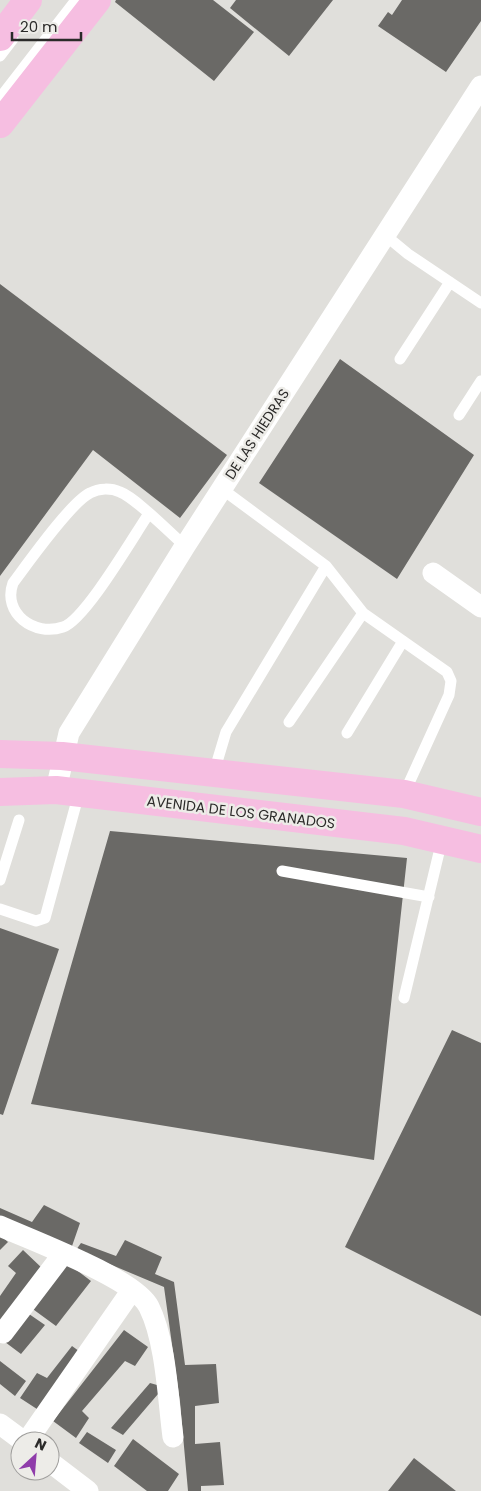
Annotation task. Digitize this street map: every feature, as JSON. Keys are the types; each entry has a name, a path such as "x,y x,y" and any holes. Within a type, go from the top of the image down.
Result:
{"main road":[{"path":"0,124 97,0"},
{"path":"0,37 30,7"},
{"path":"0,754 62,756 404,794 481,812"},
{"name":"AVENIDA DE LOS GRANADOS","path":"0,792 67,792 404,831 481,849"}],"street":[{"name":"DE LAS HIEDRAS","path":"67,792 62,756 69,732 185,546 481,86"},
{"path":"433,573 481,607"},
{"path":"0,1226 100,1271 132,1290 149,1305 160,1338 173,1437"},
{"path":"3,1333 63,1254"},
{"path":"34,1431 132,1290"},
{"path":"60,1470 88,1491"}],"lane":[{"path":"0,98 76,0"},
{"path":"0,56 30,7"},
{"path":"385,235 408,254 481,303"},
{"path":"400,359 450,282"},
{"path":"458,415 481,380"},
{"path":"148,514 101,586 73,620 63,627 37,628 23,621 12,608 9,595 13,583 74,507 86,495 102,489 122,492 148,514 185,546"},
{"path":"222,489 326,566 363,613 447,672 451,681 449,695 404,794"},
{"path":"214,772 226,732 326,566"},
{"path":"289,722 363,613"},
{"path":"348,733 403,642"},
{"path":"0,909 36,921 45,918 67,792"},
{"path":"0,880 19,820"},
{"path":"404,998 430,897 442,840"},
{"path":"282,871 430,897"}],"building":[{"path":"116,0 213,0 254,32 214,81 115,2"},
{"path":"236,0 333,0 289,56 230,8"},
{"path":"402,0 481,0 481,21 446,72 378,26 388,12 392,15"},
{"path":"0,284 227,455 180,518 93,450 0,576"},
{"path":"340,359 474,455 397,579 259,483"},
{"path":"110,831 407,858 374,1160 31,1104"},
{"path":"0,928 59,949 3,1115 0,1114"},
{"path":"452,1030 481,1043 481,1316 345,1247"},
{"path":"44,1205 80,1223 71,1249 0,1220 0,1208 32,1222"},
{"path":"0,1235 8,1242 0,1250"},
{"path":"125,1240 162,1257 155,1274 174,1282 185,1365 216,1364 219,1403 195,1406 195,1444 220,1442 224,1485 201,1486 201,1491 188,1491 180,1402 164,1287 76,1250 81,1243 116,1256"},
{"path":"23,1250 43,1269 0,1322 0,1296 16,1273 8,1266"},
{"path":"66,1262 91,1281 56,1326 30,1307"},
{"path":"29,1314 45,1325 21,1354 5,1342"},
{"path":"124,1330 148,1347 135,1366 125,1361 82,1411 89,1418 76,1438 53,1421"},
{"path":"72,1346 83,1354 40,1411 20,1398 37,1373 47,1378"},
{"path":"0,1361 26,1381 15,1396 0,1384"},
{"path":"150,1383 164,1387 123,1435 111,1428"},
{"path":"87,1432 116,1450 108,1463 79,1443"},
{"path":"133,1439 179,1474 168,1491 147,1491 114,1466"},
{"path":"414,1458 456,1491 388,1491"}]}
